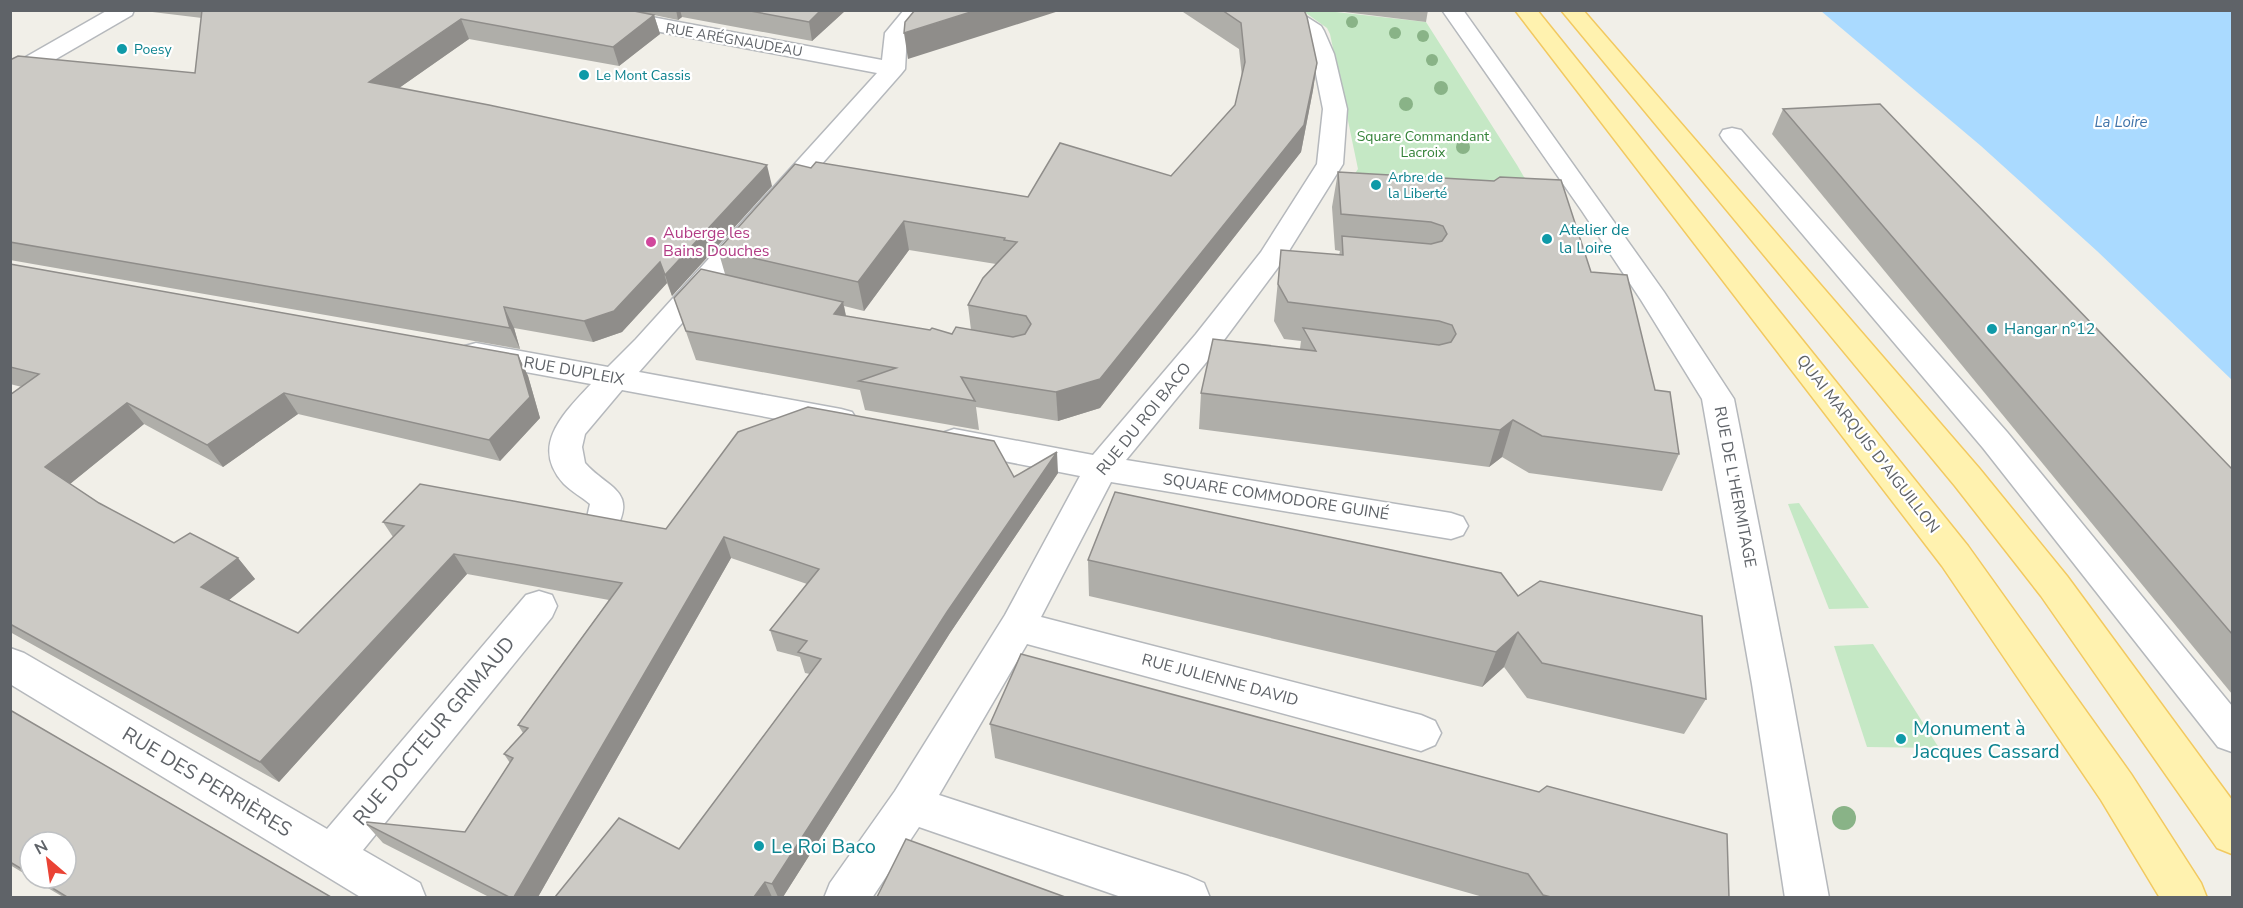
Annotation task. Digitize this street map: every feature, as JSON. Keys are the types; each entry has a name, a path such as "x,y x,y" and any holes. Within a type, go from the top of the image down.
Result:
{"main road":[{"name":"QUAI MARQUIS D'AIGUILLON","path":"1525,10 1955,556 2109,778 2185,897"},
{"path":"1571,10 1967,477 2054,586 2232,834"}],"street":[{"path":"10,76 124,10"},
{"name":"RUE ARÉGNAUDEAU","path":"576,10 892,69"},
{"path":"603,522 608,513 607,504 599,491 573,472 568,461 566,438 579,418 633,361 892,69 896,33 916,10"},
{"name":"RUE DU ROI BACO","path":"846,897 910,805 1018,626 1101,468 1207,341 1287,258 1302,210 1330,164 1335,109 1323,54 1313,31 1281,10"},
{"name":"RUE DE L'HERMITAGE","path":"1452,10 1594,210 1654,298 1718,399 1771,684 1807,897"},
{"path":"1732,135 1995,440 2232,735"},
{"path":"702,284 736,292"},
{"path":"1207,341 1241,346"},
{"name":"RUE DUPLEIX","path":"454,349 872,425"},
{"path":"929,436 1101,468"},
{"name":"SQUARE COMMODORE GUINÉ","path":"1101,468 1451,526"},
{"name":"RUE DOCTEUR GRIMAUD","path":"331,856 539,606"},
{"name":"RUE JULIENNE DAVID","path":"1018,626 1421,733"},
{"name":"RUE DES PERRIÈRES","path":"10,664 331,856 404,897"},
{"path":"910,805 1188,897"}],"green space":[{"name":"Square Commandant Lacroix","path":"1303,11 1327,11 1426,22 1539,203 1464,215 1332,207 1358,169 1330,34 1327,28"},
{"path":"1799,503 1869,608 1829,609 1788,504"},
{"path":"1873,644 1939,748 1867,747 1834,646"}],"water":[{"name":"La Loire","path":"1821,11 2232,11 2232,380 2097,251 1981,146"}],"building":[{"path":"202,10 629,10 654,15 613,47 461,19 369,82 489,105 767,165 665,275 660,262 614,311 584,321 504,307 510,328 10,242 10,60 18,56 195,73"},
{"path":"745,10 821,10 809,22"},
{"path":"915,10 977,10 904,33 905,22"},
{"path":"1222,10 1304,10 1317,63 1304,125 1100,379 1056,392 961,377 975,401 859,381 896,368 686,331 674,298 701,269 843,302 834,314 930,330 932,328 952,334 956,327 1013,337 1025,334 1031,324 1026,316 968,305 983,278 1017,242 1004,240 1005,238 904,221 858,282 718,250 795,164 811,168 816,162 1028,197 1060,143 1171,176 1235,105 1245,62 1241,23"},
{"name":"Hangar n°12","path":"1880,104 2232,469 2232,634 1783,109"},
{"path":"1338,172 1494,181 1500,177 1561,180 1591,272 1627,275 1655,390 1670,392 1679,454 1542,436 1513,420 1500,430 1201,393 1213,339 1316,351 1303,328 1439,345 1451,342 1456,334 1452,325 1439,321 1288,302 1278,284 1281,250 1343,255 1342,236 1431,244 1442,241 1447,234 1443,226 1431,222 1341,214"},
{"path":"10,264 518,355 530,397 489,440 284,393 207,445 127,403 45,467 99,503 174,543 190,533 238,558 201,587 298,633 404,526 383,522 420,484 666,529 738,432 808,407 994,441 1014,477 1057,452 947,612 772,884 765,882 754,897 555,897 619,818 679,849 821,659 798,652 807,641 770,630 819,569 724,537 514,897 509,897 366,824 367,822 465,832 513,758 504,754 528,728 518,725 622,583 454,554 260,762 10,624 10,395 39,374 10,367"},
{"path":"1115,492 1501,573 1518,596 1540,581 1702,616 1706,699 1542,663 1518,632 1496,652 1088,560"},
{"path":"1021,654 1539,792 1547,786 1727,834 1729,897 1551,897 1543,895 1528,874 990,724"},
{"path":"10,710 331,897 67,897 56,890 78,890 78,830 18,830 18,867 10,862"},
{"path":"906,839 1065,897 877,897"}],"place":[{"name":"Poesy","path":"122,49"},
{"name":"Le Mont Cassis","path":"584,75"},
{"name":"Arbre de la Liberté","path":"1376,185"},
{"name":"Atelier de la Loire","path":"1547,239"},
{"name":"Auberge les Bains Douches","path":"651,242"},
{"name":"Hangar n°12","path":"1992,329"},
{"name":"Monument à Jacques Cassard","path":"1901,739"},
{"name":"Le Roi Baco","path":"759,846"}]}
